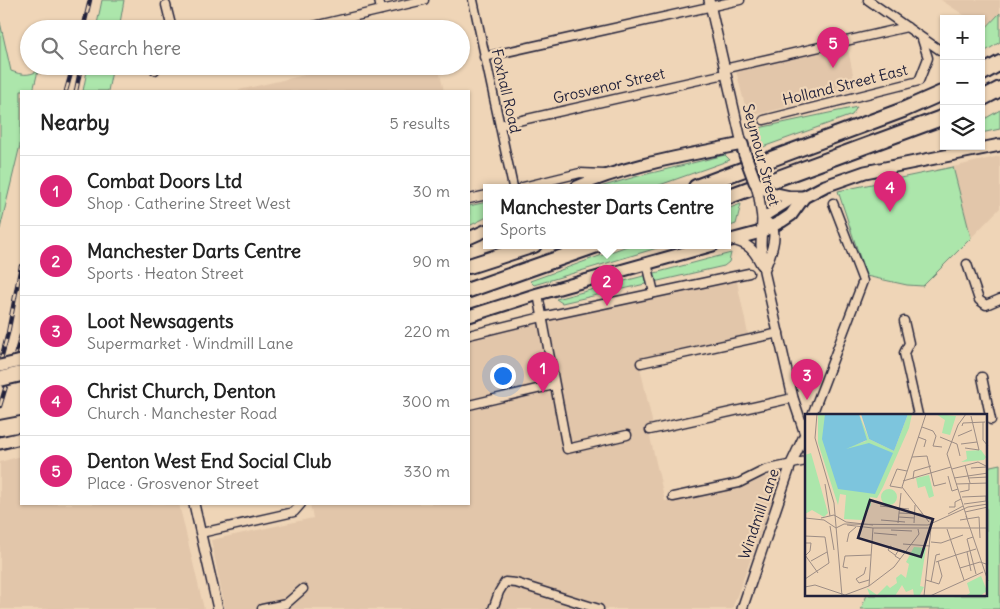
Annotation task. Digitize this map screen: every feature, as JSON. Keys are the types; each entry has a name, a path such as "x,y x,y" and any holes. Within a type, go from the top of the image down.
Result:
{"highway":[{"path":"985,72 1000,63"},
{"path":"985,97 1000,89"},
{"path":"704,184 904,110 940,94"},
{"path":"731,196 940,118"},
{"path":"470,266 522,249"},
{"path":"470,290 586,249"},
{"path":"0,379 20,374"},
{"path":"0,428 20,424"}],"main road":[{"path":"755,182 771,193 800,197 865,172 1000,145"},
{"path":"585,184 611,174 674,157 744,150"},
{"name":"Seymour Street","path":"744,150 755,182"},
{"path":"731,239 760,232 791,215 800,197"},
{"path":"470,238 483,232"},
{"path":"470,316 538,294 698,249"},
{"path":"0,366 20,361"},
{"path":"0,443 20,438"}],"street":[{"path":"379,0 381,10"},
{"path":"339,20 424,0"},
{"name":"Foxhall Road","path":"472,0 512,184"},
{"path":"484,57 710,3 740,0"},
{"path":"868,0 940,50"},
{"name":"Seymour Street","path":"710,3 724,72 744,150"},
{"path":"166,5 170,20"},
{"name":"Grosvenor Street","path":"500,125 907,27"},
{"name":"Holland Street East","path":"764,120 919,81 928,58 922,39"},
{"path":"536,184 580,174 611,174"},
{"name":"Seymour Street","path":"755,182 762,218 760,232 764,271 793,398 805,429"},
{"path":"470,199 483,196"},
{"path":"764,271 772,250 774,233 772,226 762,218 800,197"},
{"path":"812,414 863,281 833,203"},
{"path":"731,240 742,242 752,249 764,271"},
{"path":"647,263 654,293"},
{"path":"967,264 979,300 986,305 1000,299"},
{"path":"470,335 542,317 749,273"},
{"path":"538,294 567,449 627,436"},
{"path":"904,321 909,343 904,352 918,414"},
{"path":"641,363 779,333"},
{"path":"982,377 988,414"},
{"path":"470,405 554,385"},
{"path":"650,430 793,398"},
{"path":"989,421 1000,418"},
{"name":"Windmill Lane","path":"742,609 791,464 805,434"},
{"path":"674,497 739,483 765,470 805,461"},
{"path":"194,505 218,609"},
{"path":"201,533 294,512 300,505"},
{"path":"493,609 505,582 516,583 599,609"},
{"path":"262,609 286,604 303,589"}],"shaded area":[{"path":"941,0 1000,0 1000,13 985,27 985,15 964,15"},
{"path":"847,44 856,89 748,117 736,71"},
{"path":"305,75 440,75 444,90 239,90"},
{"path":"1000,156 1000,208 971,238 953,167"},
{"path":"736,277 748,334 638,358 652,421 650,437 665,501 783,473 732,609 225,609 211,540 313,518 310,505 470,505 470,338"},
{"path":"20,456 20,505 179,505 204,609 0,609 0,462"}],"green space":[{"path":"102,0 124,0 121,20 98,20"},
{"path":"1000,13 1000,42 985,51 985,29"},
{"path":"0,22 11,71 20,73 20,75 37,75 33,90 20,90 20,145 0,229"},
{"path":"86,75 111,75 108,90 83,90"},
{"path":"857,107 852,115 760,148 754,129"},
{"path":"1000,110 1000,129 985,132 985,119"},
{"path":"725,155 730,160 662,184 610,184"},
{"path":"953,167 971,238 923,286 907,285 866,276 838,191"},
{"path":"483,203 483,219 470,226 470,206"},
{"path":"741,204 736,224 731,226 731,208"},
{"path":"619,249 654,249 534,285 530,281"},
{"path":"731,253 729,262 724,266 562,303 556,299"},
{"path":"1000,464 1000,609 861,609 867,596 988,596 988,467"}],"railway":[{"path":"85,20 90,0"},
{"path":"66,90 70,75"},
{"path":"76,90 79,75"},
{"path":"0,363 20,271"},
{"path":"0,406 20,339"}],"place":[{"name":"Denton West End Social Club","path":"833,68"},
{"name":"Christ Church, Denton","path":"890,212"},
{"name":"Manchester Darts Centre","path":"607,306"},
{"name":"Combat Doors Ltd","path":"543,393"},
{"name":"Loot Newsagents","path":"807,400"}]}
